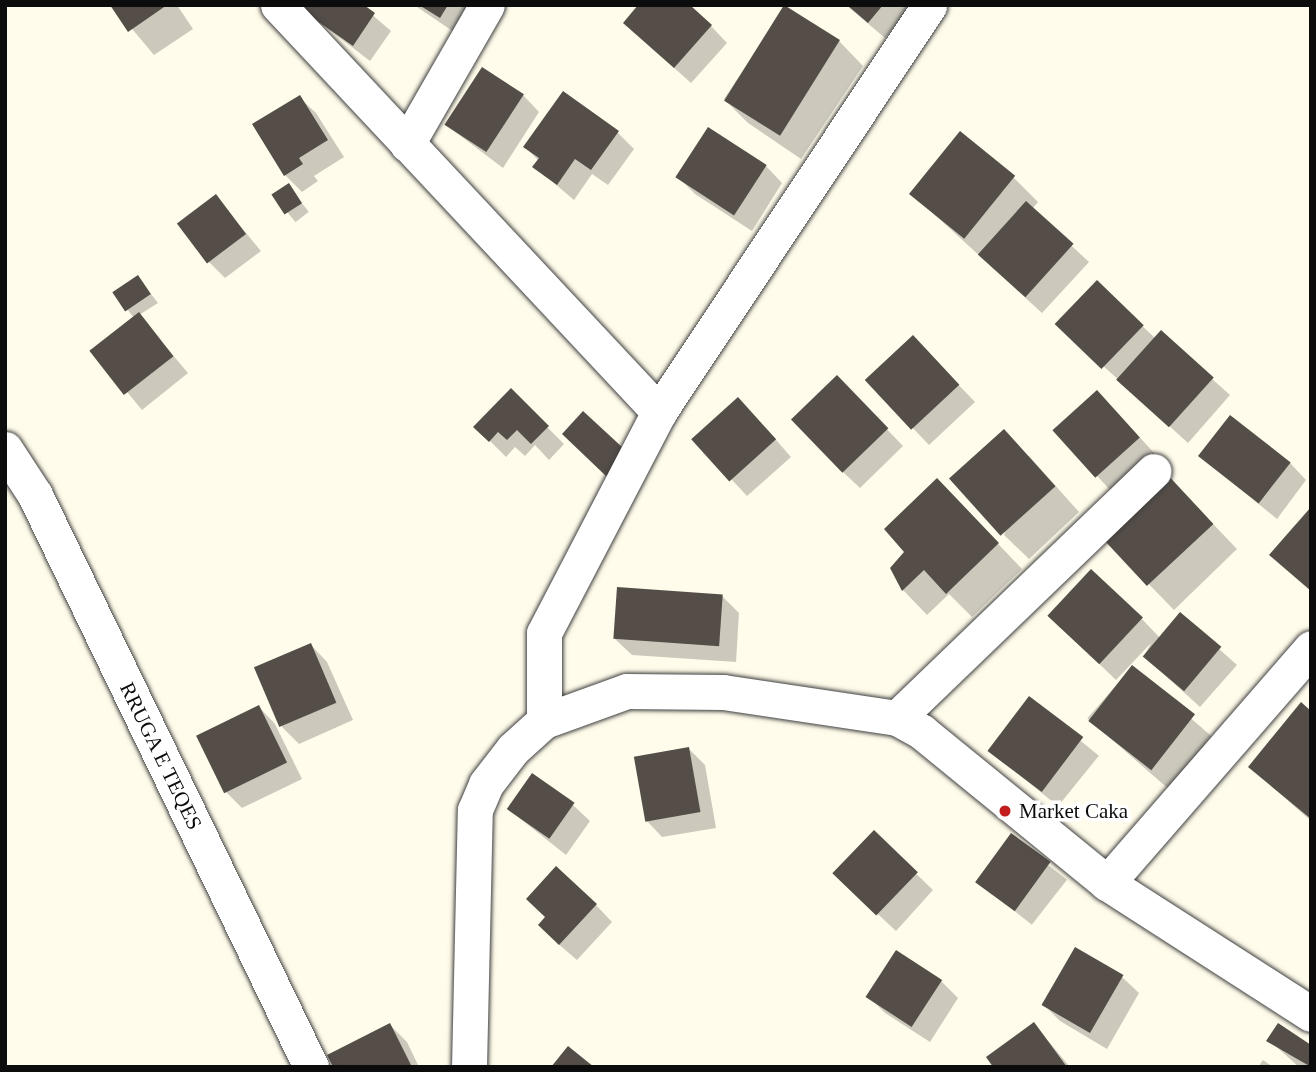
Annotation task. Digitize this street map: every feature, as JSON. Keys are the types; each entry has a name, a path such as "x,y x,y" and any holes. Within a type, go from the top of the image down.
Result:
{"street":[{"path":"407,144 487,5"},
{"path":"544,721 544,633 659,412 929,5"},
{"path":"281,6 659,412"},
{"name":"RRUGA E TEQES","path":"5,449 35,495 311,1067"},
{"path":"897,718 1154,471"},
{"path":"1107,883 1311,648"},
{"path":"469,1067 475,810 486,784 513,749 544,721 627,691 723,692 897,718 922,732 1107,883 1311,1014"}],"building":[{"path":"110,5 167,5 128,32"},
{"path":"302,5 364,5 375,13 353,46 300,9"},
{"path":"419,5 448,5 440,18"},
{"path":"638,5 690,5 712,25 674,68 623,23"},
{"path":"784,5 840,40 780,136 724,101"},
{"path":"847,5 883,5 868,23"},
{"path":"482,67 524,94 486,152 444,125"},
{"path":"563,91 619,131 591,170 575,159 557,185 532,167 539,158 523,147"},
{"path":"300,95 328,140 299,158 303,164 284,176 252,124"},
{"path":"708,127 767,165 734,215 675,177"},
{"path":"960,131 1015,176 964,239 909,194"},
{"path":"289,183 302,203 284,215 271,194"},
{"path":"216,194 246,234 207,263 177,223"},
{"path":"1026,201 1074,244 1025,297 978,255"},
{"path":"138,275 151,294 125,311 112,292"},
{"path":"1097,280 1144,325 1101,369 1055,324"},
{"path":"139,312 173,356 124,395 89,351"},
{"path":"1161,330 1214,378 1169,427 1116,380"},
{"path":"913,335 959,385 911,430 865,380"},
{"path":"837,375 888,428 842,473 791,419"},
{"path":"511,388 549,426 531,444 517,430 507,440 498,432 489,442 473,427"},
{"path":"1097,390 1140,438 1095,478 1052,430"},
{"path":"738,397 776,439 729,482 691,439"},
{"path":"583,411 622,447 607,477 562,434"},
{"path":"1230,415 1291,462 1259,503 1198,456"},
{"path":"1004,429 1056,486 1001,536 949,479"},
{"path":"1165,472 1213,524 1147,586 1098,534"},
{"path":"937,478 999,543 946,594 924,570 902,591 890,568 904,552 884,529"},
{"path":"1311,507 1311,591 1269,555"},
{"path":"1091,569 1143,617 1099,664 1047,616"},
{"path":"617,587 723,594 719,646 613,639"},
{"path":"1180,612 1221,647 1184,691 1143,656"},
{"path":"311,643 336,703 279,727 254,667"},
{"path":"1132,665 1195,714 1151,770 1088,721"},
{"path":"1029,696 1083,737 1042,792 987,751"},
{"path":"1301,702 1311,711 1311,819 1248,767"},
{"path":"259,705 287,763 224,793 196,736"},
{"path":"689,747 700,812 645,822 634,757"},
{"path":"532,773 575,803 549,839 507,809"},
{"path":"874,830 918,872 876,916 832,873"},
{"path":"1011,833 1051,862 1015,911 975,882"},
{"path":"556,866 597,904 559,945 538,925 545,917 526,899"},
{"path":"1075,947 1123,975 1090,1033 1042,1005"},
{"path":"896,950 942,980 912,1027 866,997"},
{"path":"1034,1022 1067,1067 993,1067 986,1057"},
{"path":"390,1023 412,1067 333,1067 327,1055"},
{"path":"1278,1023 1311,1045 1311,1067 1266,1041"},
{"path":"568,1046 594,1067 551,1067"}],"place":[{"name":"Market Caka","path":"1005,811"}]}
